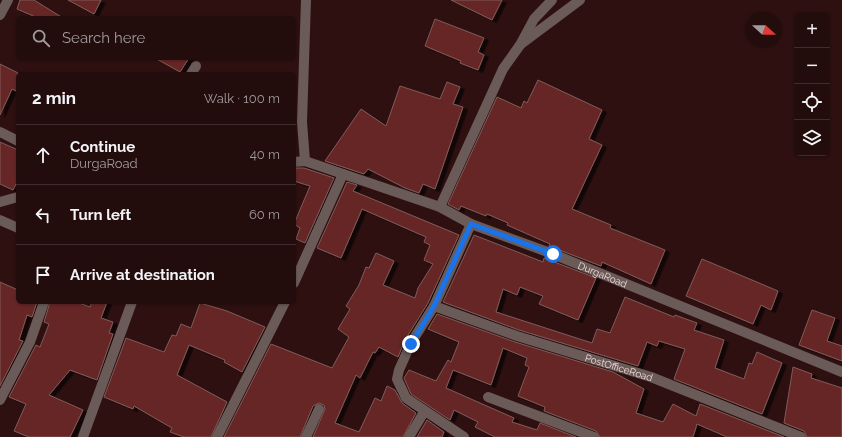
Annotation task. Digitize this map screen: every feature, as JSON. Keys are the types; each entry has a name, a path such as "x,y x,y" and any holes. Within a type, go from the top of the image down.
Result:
{"street":[{"path":"0,15 8,0"},
{"path":"305,161 302,122 306,0"},
{"path":"440,207 502,69 520,45 534,20 552,0"},
{"path":"520,45 580,0"},
{"path":"0,132 16,140"},
{"name":"DurgaRoad","path":"296,162 305,161 440,207 471,224 553,254 842,372"},
{"path":"296,279 343,174"},
{"path":"0,202 16,198"},
{"path":"0,220 16,227"},
{"path":"464,437 424,412 406,398 397,379 399,370 411,344 434,306 471,224"},
{"path":"0,400 30,342 43,304"},
{"path":"83,437 131,304"},
{"path":"217,437 284,304"},
{"name":"PostOfficeRoad","path":"434,306 517,336 651,377 801,437"},
{"path":"488,397 594,437"},
{"path":"306,437 319,409"},
{"path":"409,437 424,412"}],"building":[{"path":"20,0 34,0 60,16 33,16 17,9"},
{"path":"68,0 101,0 94,14"},
{"path":"451,0 502,0 492,20"},
{"path":"435,19 484,38 478,52 484,55 478,70 425,46"},
{"path":"159,60 188,60 180,72"},
{"path":"0,64 16,72 16,91 12,89 0,115"},
{"path":"538,80 602,110 589,139 602,145 572,209 611,225 610,228 665,250 651,284 602,262 601,266 549,246 550,244 507,225 508,223 487,214 486,216 461,206 459,210 448,204 497,97 521,108 524,101 527,103"},
{"path":"447,82 460,87 453,104 463,107 435,189 423,184 419,193 405,188 368,169 364,174 325,161 361,109 386,126 400,86 440,99"},
{"path":"0,142 16,149 16,184 13,190 0,184"},
{"path":"296,168 304,168 334,178 305,243 296,239 300,228 296,225 296,219 310,186 296,182"},
{"path":"347,182 357,185 353,191 459,235 428,303 405,340 398,357 379,347 375,353 373,352 360,378 356,375 335,423 359,432 375,398 381,401 387,386 395,390 402,403 416,413 403,437 313,437 325,409 324,405 319,403 313,406 300,437 224,437 271,344 332,368 349,337 338,329 350,309 346,306 359,285 366,267 369,268 376,253 394,261 383,285 415,298 418,288 433,264 424,260 430,245 424,242 426,237 362,209 341,258 317,248"},
{"path":"474,235 543,262 544,258 596,278 578,320 539,304 543,296 520,287 517,295 503,289 496,312 592,343 597,329 610,333 625,297 674,317 675,315 697,323 694,330 724,340 715,368 744,379 749,363 752,364 757,352 782,363 762,414 674,379 685,349 659,341 657,346 647,342 638,366 519,330 443,302"},
{"path":"702,259 778,291 771,310 761,305 753,324 686,296"},
{"path":"0,282 16,289 16,304 36,304 32,317 27,315 19,340 23,341 0,386"},
{"path":"49,304 82,304 90,307 91,304 106,304 101,318 113,322 109,333 113,334 97,380 70,370 49,395 83,410 70,437 29,437 14,431 26,404 9,397 36,345 40,347 49,324 44,322"},
{"path":"200,304 227,311 265,327 242,372 224,362 225,360 189,345 177,375 227,402 211,437 184,437 170,432 172,428 134,406 133,409 104,397 126,338 164,352 172,335 176,336 181,324 191,328"},
{"path":"812,310 835,318 827,341 842,346 842,361 799,345"},
{"path":"437,314 515,342 613,372 644,389 636,413 663,422 673,404 696,416 700,404 784,437 727,437 697,424 693,437 600,437 596,431 544,411 545,407 518,396 529,367 525,365 527,358 503,348 491,385 453,370 446,388 514,418 512,422 537,430 540,423 576,437 495,437 475,427 478,422 454,410 450,420 411,394 404,378 409,370 436,381 448,360 451,362 459,342 428,329"},
{"path":"793,367 812,374 811,378 842,388 842,437 807,437 804,431 784,423"},
{"path":"427,420 444,432 442,437 417,437"}],"route":[{"path":"411,344 434,306 471,224 553,254"}]}
